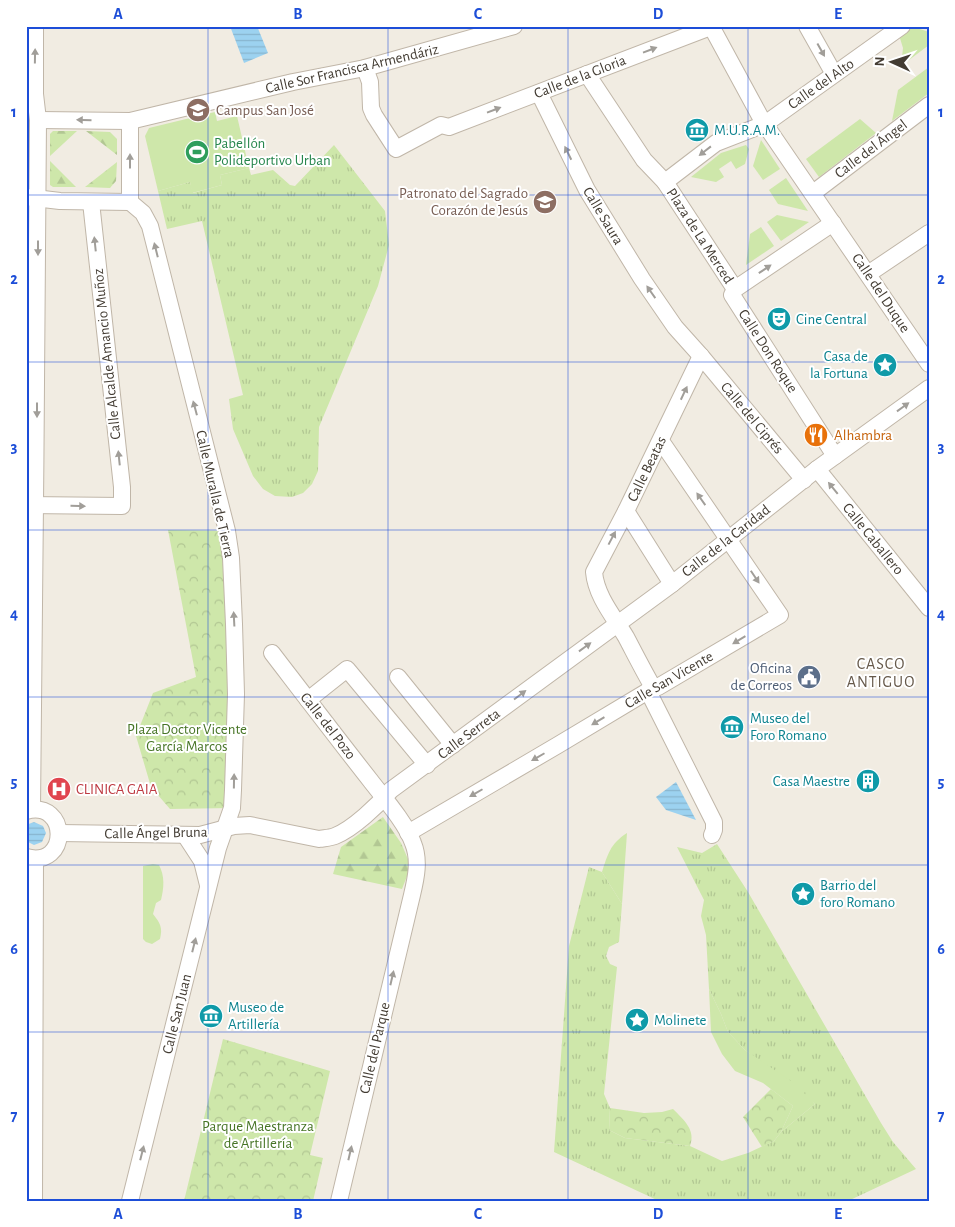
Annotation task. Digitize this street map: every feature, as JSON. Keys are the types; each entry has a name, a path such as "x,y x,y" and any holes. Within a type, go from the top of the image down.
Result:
{"street":[{"path":"34,1201 30,1054 31,858 44,857 52,851 58,843 59,833 55,820 49,814 41,810 29,810 32,508 37,465 32,198 38,146 35,94 35,26"},
{"name":"Calle Sor Francisca Armendáriz","path":"38,120 130,121 293,82 365,68 514,26"},
{"path":"712,26 763,122 833,223"},
{"name":"Calle de la Gloria","path":"365,68 371,90 371,108 396,149 442,127 539,93 712,26"},
{"path":"807,26 834,74"},
{"name":"Calle del Alto","path":"763,122 902,26"},
{"path":"588,74 644,160 665,182"},
{"name":"Calle Saura","path":"539,93 587,190 642,278 679,332 701,356"},
{"name":"Calle del Ángel","path":"813,193 929,105"},
{"path":"32,198 60,202 130,202 130,121"},
{"name":"Plaza de La Merced","path":"763,122 716,143 665,182 735,289 833,223"},
{"path":"26,174 34,162 38,146"},
{"name":"Calle Alcalde Amancio Muñoz","path":"32,508 122,506 122,487 91,202"},
{"name":"Calle Muralla de Tierra","path":"130,202 143,213 150,226 231,558 236,694 234,790 232,808 225,828"},
{"name":"Calle del Duque","path":"833,223 929,364"},
{"path":"868,274 929,233"},
{"name":"Calle Don Roque","path":"735,289 732,295 835,456"},
{"name":"Calle Beatas","path":"616,624 595,582 594,572 661,441 701,356"},
{"name":"Calle del Ciprés","path":"701,356 804,480"},
{"name":"Calle de la Caridad","path":"554,669 672,584 835,456 929,388"},
{"path":"661,441 729,539"},
{"name":"Calle Caballero","path":"817,470 929,608"},
{"path":"626,511 672,584"},
{"name":"Calle San Vicente","path":"408,833 780,615 729,539"},
{"path":"616,624 624,635 714,822 712,835"},
{"name":"Calle del Pozo","path":"272,653 384,798 408,833"},
{"path":"308,700 347,669 427,765"},
{"name":"Calle Serreta","path":"311,838 328,838 341,833 372,810 391,790 453,746 554,669"},
{"path":"398,676 453,746"},
{"name":"Calle Ángel Bruna","path":"59,833 185,835 207,834 225,828 257,825 311,838"},
{"name":"Calle San Juan","path":"130,1201 208,887 225,828"},
{"name":"Calle del Parque","path":"339,1201 416,874 417,856 408,833"},
{"path":"185,835 202,861 208,887"}],"green space":[{"path":"911,26 929,32 929,45 901,66 903,48 899,35"},
{"path":"929,67 929,93 892,121 898,90"},
{"name":"Pabellón Polideportivo Urban","path":"215,112 217,121 237,116 249,168 220,175 222,185 192,193 190,182 158,191 145,136 149,128"},
{"path":"860,119 876,133 819,177 806,159"},
{"path":"53,131 77,131 50,156 50,134"},
{"path":"86,131 110,132 117,139 117,155"},
{"path":"761,140 780,169 763,180 753,166"},
{"path":"334,145 385,211 389,245 378,286 319,427 318,471 312,484 303,493 292,497 275,496 263,489 253,476 233,429 229,399 243,395 202,221 167,229 158,191 190,182 193,193 222,185 220,175 249,168 251,175 273,170 290,185 295,186"},
{"path":"746,145 749,149 745,164 736,169 731,161 719,169 724,177 716,182 691,177 721,153"},
{"path":"50,161 76,187 53,187 50,185"},
{"path":"117,162 116,181 110,188 85,187"},
{"path":"786,178 808,211 778,204 769,190"},
{"path":"777,215 809,222 781,241 767,222"},
{"path":"761,227 774,246 746,265 750,234"},
{"name":"Plaza Doctor Vicente García Marcos","path":"168,530 227,531 232,808 170,809 151,787 136,736 153,693 196,677"},
{"path":"383,817 401,843 411,866 402,889 333,874 341,847"},
{"path":"627,833 622,904 602,872 613,845"},
{"path":"717,844 748,892 881,1123 893,1142 916,1169 848,1201 659,1201 554,1152 569,946 589,867 602,872 622,904 619,942 609,947 606,956 610,964 617,967 604,1094 610,1108 609,1130 625,1138 690,1146 722,1161 748,1153 774,1141 781,1132 815,1104 745,1050 728,1032 709,989 706,935 701,916 704,900 677,847 702,853"},
{"path":"159,865 162,873 163,891 161,900 156,903 153,914 160,925 161,935 160,939 152,944 143,939 143,866"},
{"path":"709,989 728,1032 745,1050 794,1083 815,1104 781,1132 793,1106 763,1083 735,1071 722,1054 711,1032"},
{"name":"Parque Maestranza de Artillería","path":"223,1039 330,1071 310,1155 323,1158 313,1201 184,1201"},
{"path":"771,1089 793,1106 781,1132 774,1141 762,1147 743,1117"},
{"path":"610,1108 644,1113 673,1109 685,1121 690,1130 690,1146 625,1138 609,1130"}],"water":[{"path":"230,26 257,26 268,53 244,63"},
{"path":"676,782 696,820 666,810 656,797"},
{"path":"34,822 43,826 46,833 42,842 34,845 26,841 26,825"}],"place":[{"name":"Campus San José","path":"198,110"},
{"name":"M.U.R.A.M.","path":"697,130"},
{"name":"Pabellón Polideportivo Urban","path":"197,152"},
{"name":"Patronato del Sagrado Corazón de Jesús","path":"545,202"},
{"name":"Cine Central","path":"779,319"},
{"name":"Casa de la Fortuna","path":"885,365"},
{"name":"Alhambra","path":"816,435"},
{"name":"Oficina de Correos","path":"809,677"},
{"name":"Museo del Foro Romano","path":"732,727"},
{"name":"Casa Maestre","path":"868,781"},
{"name":"CLINICA GAIA","path":"59,789"},
{"name":"Barrio del foro Romano","path":"803,894"},
{"name":"Museo de Artillería","path":"211,1016"},
{"name":"Molinete","path":"637,1020"}],"district":[{"name":"CASCO ANTIGUO","path":"881,673"}]}
